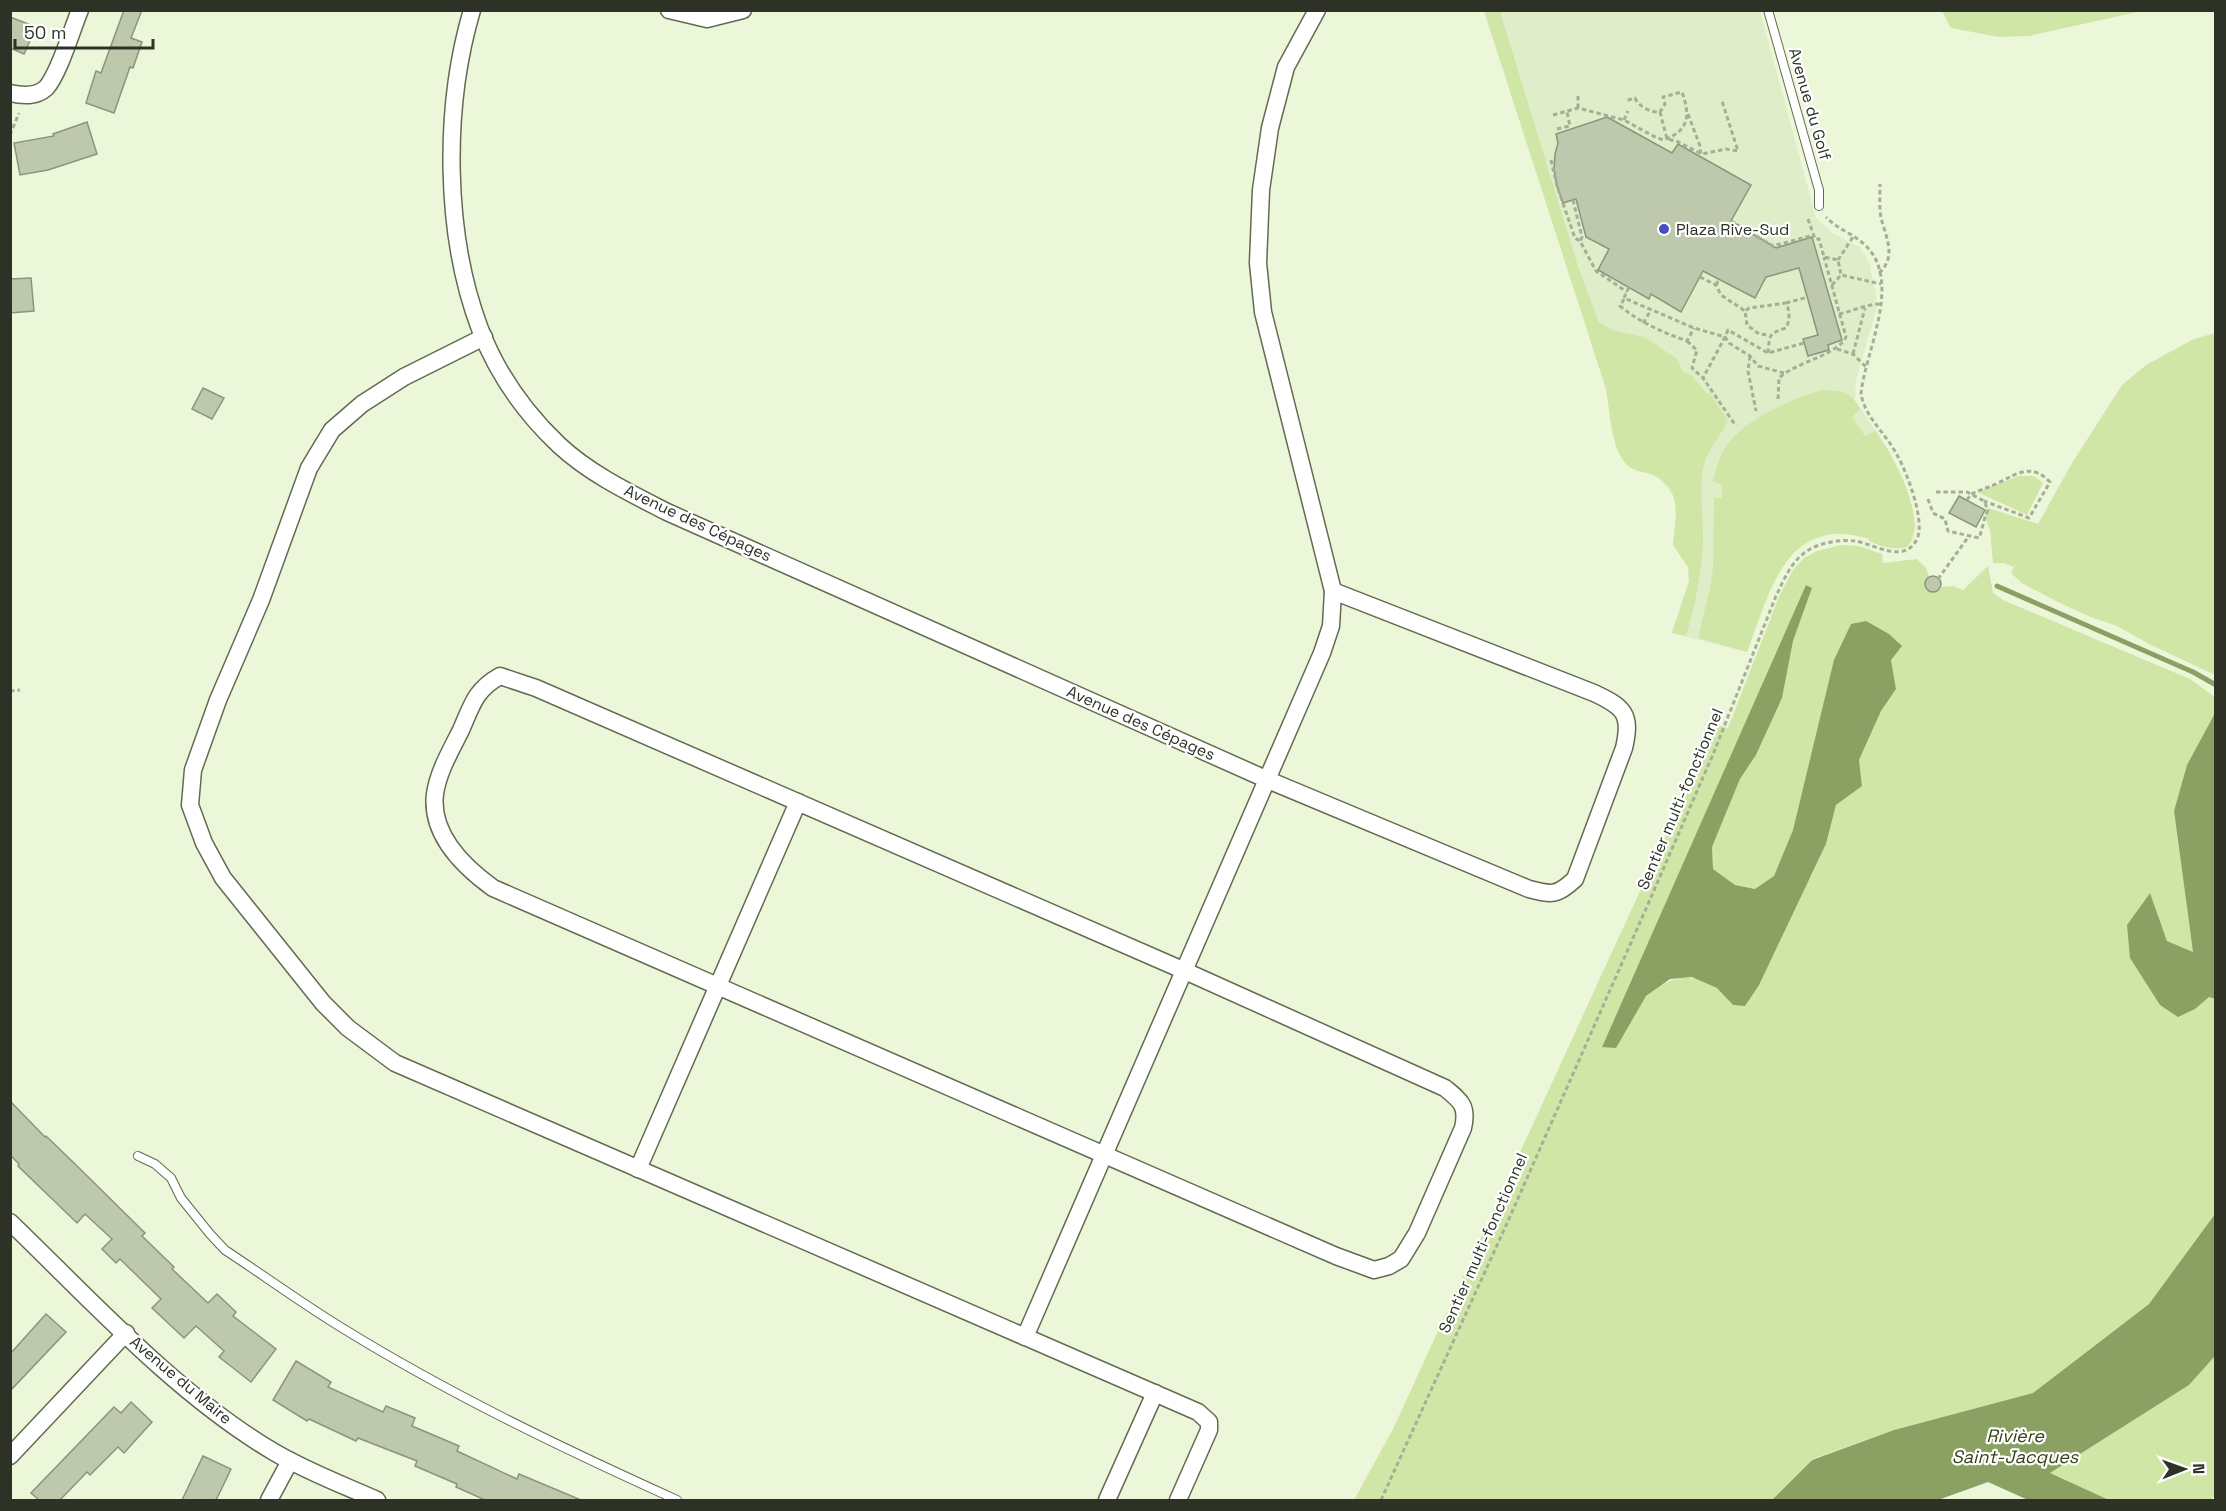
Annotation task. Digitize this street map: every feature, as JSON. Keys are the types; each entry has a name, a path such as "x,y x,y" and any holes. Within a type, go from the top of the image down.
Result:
{"street":[{"path":"10,93 31,96 45,88 55,71 80,10"},
{"name":"Avenue des Cépages","path":"472,10 466,31 455,97 452,162 454,218 458,241 465,275 484,337 514,394 559,445 603,478 678,517 1268,780 1529,889 1551,895 1563,890 1575,879 1624,748 1629,730 1627,716 1615,703 1594,693 1333,591"},
{"path":"669,10 707,19 743,10"},
{"path":"1025,1337 1268,780 1322,653 1331,626 1333,591 1263,312 1258,263 1261,190 1270,128 1286,67 1317,10"},
{"path":"484,337 404,377 362,404 332,430 309,468 261,600 218,700 193,770 190,805 204,843 224,878 323,1003 348,1028 395,1063 1198,1412 1209,1422 1206,1438 1178,1500"},
{"path":"501,676 536,688 1185,971 1445,1088 1460,1100 1466,1114 1463,1128 1421,1223 1401,1259 1389,1266 1374,1270 1336,1256 493,888 480,878 446,840 435,811 435,795 444,766 475,699 485,685 501,676"},
{"path":"638,1169 798,802"},
{"name":"Avenue du Maire","path":"10,1222 183,1386 221,1417 290,1461 377,1500"},
{"path":"10,1456 126,1333"},
{"path":"1107,1500 1155,1394"},
{"path":"269,1500 290,1461"}],"lane":[{"name":"Avenue du Golf","path":"1768,10 1819,190 1819,206"},
{"path":"138,1156 155,1164 171,1178 181,1198 225,1250 339,1326 440,1384 552,1442 677,1500"}],"path":[{"path":"1667,139 1660,112 1665,104 1664,97 1682,92 1695,128 1701,155"},
{"path":"1578,96 1578,108"},
{"path":"1625,101 1635,98 1638,104 1660,112"},
{"path":"1553,115 1578,108 1624,120 1659,139 1676,141 1701,155 1726,148 1738,150 1722,101"},
{"path":"10,135 20,111"},
{"path":"1557,129 1570,126 1566,111"},
{"path":"1624,120 1628,111"},
{"path":"1667,139 1684,127 1688,112"},
{"path":"1643,137 1645,132"},
{"path":"1551,160 1557,186 1575,238 1580,241 1596,272 1627,292"},
{"path":"1879,273 1887,264 1889,250 1881,216 1880,184"},
{"path":"1573,200 1582,237 1580,241"},
{"name":"Sentier multi-fonctionnel","path":"1380,1500 1504,1230 1654,890 1714,752 1785,577 1794,562 1817,546 1844,541 1902,552 1910,549 1918,536 1920,528 1917,511 1899,459 1864,408 1861,394 1881,304 1881,284 1875,259 1868,248 1833,224 1826,216"},
{"path":"1778,399 1779,378 1784,373 1837,349 1843,344 1845,337 1820,238 1815,239 1808,219"},
{"path":"1731,221 1773,246 1814,235"},
{"path":"1841,275 1838,260 1853,237"},
{"path":"1824,257 1838,260"},
{"path":"1832,285 1841,275"},
{"path":"1841,275 1881,284"},
{"path":"1700,277 1716,285 1721,295 1745,311 1747,325 1759,334 1770,335"},
{"path":"1716,285 1719,279"},
{"path":"1629,287 1620,306 1643,323 1687,341 1697,350 1692,368 1702,378 1736,426"},
{"path":"1745,311 1749,308 1786,303 1808,297"},
{"path":"1624,298 1694,328 1725,337 1729,344 1750,356 1758,366 1784,373"},
{"path":"1768,353 1770,335 1773,331 1786,328 1789,322 1789,308 1786,303"},
{"path":"1839,314 1865,308 1871,304 1881,304"},
{"path":"1854,354 1865,308"},
{"path":"1643,323 1651,310"},
{"path":"1687,341 1694,328"},
{"path":"1702,378 1728,330 1768,353 1804,343"},
{"path":"1837,349 1854,354 1866,367"},
{"path":"1750,356 1748,371 1756,411"},
{"path":"1934,492 1971,494 2029,518 2050,482 2042,473 2020,472 1971,494 1967,500"},
{"path":"1928,499 1933,513 1945,519 1948,531 1979,538 1983,528 1982,521 1988,510 1984,501"},
{"path":"1938,579 1969,536"},
{"path":"10,691 20,690"}],"shaded area":[{"path":"1484,11 1500,11 1578,266 1599,322 1612,330 1643,337 1677,359 1683,372 1692,376 1708,395 1710,393 1728,421 1707,456 1703,470 1702,557 1697,591 1686,636 1672,633 1689,581 1688,567 1673,545 1676,515 1673,497 1663,481 1650,473 1633,469 1627,465 1614,440 1606,389"},
{"path":"1500,11 1760,11 1816,218 1834,234 1860,247 1869,263 1877,307 1856,380 1855,400 1890,452 1903,480 1916,525 1913,540 1907,547 1898,549 1884,547 1869,541 1870,538 1830,534 1797,549 1785,563 1771,589 1747,652 1672,633 1689,581 1688,567 1673,545 1677,509 1674,497 1661,480 1651,474 1636,471 1626,464 1616,448 1606,389 1596,357 1599,322 1578,266"},
{"path":"1942,11 2142,11 2029,36 1999,37 1951,28"},
{"path":"2216,333 2215,675 2117,626 2093,618 2023,584 2011,573 2014,567 2004,563 1993,563 1990,530 1985,516 1988,508 2038,524 2072,463 2122,385 2146,365 2194,339"},
{"path":"1822,390 1840,391 1853,398 1860,409 1852,417 1865,436 1876,431 1891,456 1907,488 1912,505 1913,535 1907,547 1888,547 1869,541 1870,539 1847,534 1815,538 1799,548 1786,562 1767,597 1747,652 1698,638 1713,567 1714,498 1722,498 1722,485 1713,481 1722,453 1740,431 1761,416 1786,403"},
{"path":"2019,476 2034,476 2043,483 2027,515 1977,492"},
{"path":"1841,545 1859,546 1882,554 1883,563 1917,559 1926,568 1929,577 1925,582 1926,589 1932,592 1939,591 1942,587 1953,586 1963,590 1988,566 1993,593 2003,600 2190,679 2215,697 2215,713 2187,765 2174,812 2193,952 2167,941 2150,893 2127,925 2195,1009 2209,997 2215,999 2215,1214 2149,1304 2033,1393 1894,1430 1812,1459 1772,1500 1354,1500 1393,1429 1691,780 1700,753 1699,742 1711,734 1718,725 1728,728 1780,594 1793,570 1804,558 1817,551","holes":["1807,585 1812,588 1793,641 1782,698 1756,755 1740,779 1712,847 1713,869 1735,885 1755,889 1774,876 1793,830 1889,634 1896,689 1881,711 1859,760 1862,786 1836,805 1826,844 1812,875 1733,1005 1717,988 1699,979 1682,978 1666,983 1638,1005 1602,1047"]},
{"path":"2215,1356 2216,1493 2211,1500 2109,1500 2050,1473 2189,1385"}],"water":[{"path":"1806,585 1812,588 1793,641 1782,698 1756,755 1740,779 1712,847 1713,869 1735,885 1755,889 1774,876 1793,830 1834,660 1851,624 1866,621 1889,634 1902,646 1891,660 1896,689 1881,711 1859,760 1862,786 1836,805 1826,844 1759,985 1745,1006 1733,1005 1717,988 1692,977 1670,979 1646,996 1616,1048 1602,1047"},
{"path":"2215,713 2215,999 2209,997 2195,1009 2178,1017 2160,1005 2130,958 2127,925 2150,893 2167,941 2193,952 2174,811 2187,765"},
{"name":"Rivière Saint-Jacques","path":"2215,1214 2215,1356 2189,1385 2050,1473 2109,1500 2028,1500 1988,1482 1938,1500 1772,1500 1812,1460 1894,1430 2033,1393 2149,1304"}],"building":[{"path":"124,10 142,10 131,38 142,42 133,68 130,67 114,113 86,103 96,71 101,73"},
{"path":"10,17 36,27 24,54 10,48"},
{"name":"Plaza Rive-Sud","path":"1607,117 1672,153 1678,144 1751,185 1731,221 1776,248 1812,237 1842,340 1828,345 1829,350 1808,356 1803,339 1818,335 1799,268 1766,277 1755,298 1703,271 1681,312 1651,294 1649,299 1598,270 1609,249 1586,237 1576,199 1563,203 1554,169 1558,143 1556,134"},
{"path":"87,122 97,154 48,170 20,175 14,143 54,136 53,134"},
{"path":"31,278 34,311 10,313 10,279"},
{"path":"203,388 224,398 212,419 192,409"},
{"path":"1959,496 1985,510 1976,527 1949,513"},
{"path":"1933,576 1939,578 1941,584 1939,590 1933,592 1927,590 1925,584 1927,578"},
{"path":"10,1101 145,1233 142,1236 208,1303 217,1294 236,1312 233,1316 276,1349 251,1382 219,1357 224,1351 196,1326 184,1338 152,1308 161,1299 120,1259 116,1263 102,1249 112,1239 85,1214 77,1223 18,1166 19,1164 10,1155"},
{"path":"46,1314 66,1332 10,1391 10,1354"},
{"path":"296,1361 331,1382 328,1387 383,1412 386,1406 415,1418 412,1426 459,1446 457,1451 517,1479 519,1474 581,1500 485,1500 456,1487 457,1484 415,1466 417,1461 358,1438 356,1441 309,1419 307,1421 273,1400"},
{"path":"131,1402 152,1422 124,1453 118,1447 90,1475 87,1472 60,1500 39,1500 31,1493 114,1407 121,1413"},
{"path":"203,1456 231,1469 222,1488 216,1500 182,1500"}],"waterway":[{"path":"1997,586 2193,672 2216,685"}],"place":[{"name":"Plaza Rive-Sud","path":"1664,229"}]}
